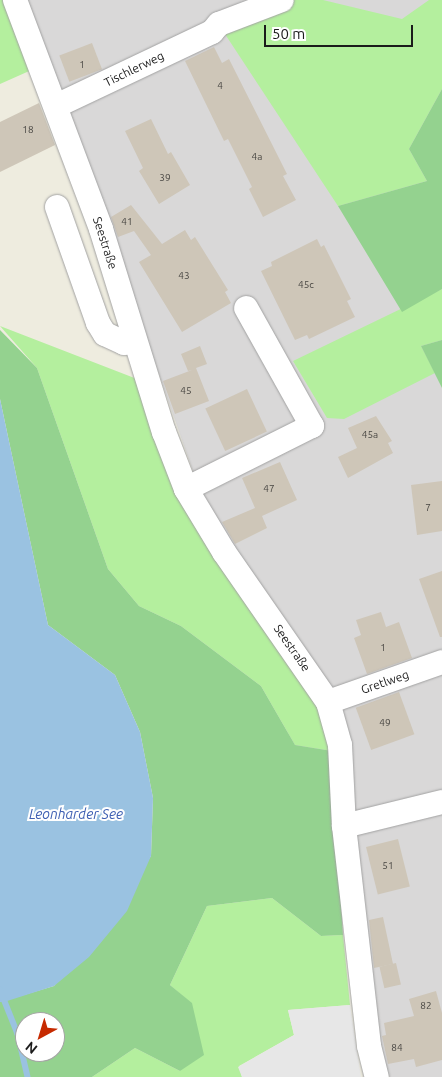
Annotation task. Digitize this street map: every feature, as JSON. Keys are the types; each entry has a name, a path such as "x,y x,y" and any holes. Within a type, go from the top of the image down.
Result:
{"street":[{"name":"Seestraße","path":"15,0 101,229 135,341 186,489 224,552 328,702 340,745 344,826 369,1046 377,1077"},
{"name":"Tischlerweg","path":"56,106 212,32 219,24 282,0"},
{"path":"56,206 98,324 105,334 124,344 135,341"},
{"path":"186,489 312,426 246,308"},
{"name":"Gretlweg","path":"328,702 442,662"},
{"path":"344,826 442,802"}],"shaded area":[{"path":"22,0 442,0 442,1077 390,1077 385,1073 358,923 202,497 61,95"},
{"path":"350,1005 361,1077 242,1077 238,1067 294,1035 288,1010"}],"green space":[{"path":"0,0 9,0 36,68 0,84"},
{"path":"294,0 323,0 402,19 429,0 442,0 442,89 409,149 427,181 338,206 221,28"},
{"path":"442,89 442,289 402,312 338,206 427,181 409,149"},
{"path":"442,289 442,340 421,346 435,373 344,419 327,418 293,361"},
{"path":"0,326 137,379 316,699 332,751 295,745 261,686 181,626 139,606 108,569 37,368"},
{"path":"0,330 37,368 108,569 139,606 181,626 261,686 295,745 332,751 343,935 321,936 272,898 207,906 170,985 192,1003 204,1055 180,1071 135,1048 92,1077 0,1077 0,1002 54,986 151,856 153,798 140,732 115,675 48,625 0,399"},
{"path":"442,340 442,388 421,346"},
{"path":"272,898 321,936 343,935 350,1005 288,1010 294,1035 239,1066 242,1077 92,1077 135,1048 180,1071 192,1004 170,985 207,906"}],"water":[{"name":"Leonharder See","path":"0,399 48,625 115,675 140,732 153,798 151,856 127,911 89,957 54,986 4,1002 0,1002"}],"building":[{"path":"92,43 102,69 69,82 59,56"},
{"path":"214,47 222,63 229,59 287,174 283,176 296,200 263,217 249,189 252,187 228,139 224,141 185,61"},
{"path":"39,103 55,145 0,172 0,122"},
{"path":"151,119 168,154 171,152 190,185 159,204 139,171 143,168 125,131"},
{"path":"131,205 162,244 185,230 191,240 195,237 228,290 225,292 231,303 182,332 139,262 151,255 134,231 118,237 111,217"},
{"path":"317,239 321,247 324,245 351,299 347,301 355,317 309,339 307,335 295,340 261,271 272,266 271,262"},
{"path":"200,346 207,364 196,368 209,401 175,414 163,381 192,370 188,371 181,354"},
{"path":"247,389 267,432 225,451 205,408"},
{"path":"376,416 392,441 388,443 393,453 348,478 338,457 357,448 348,428"},
{"path":"280,462 297,500 262,516 267,528 235,544 222,522 255,508 242,478"},
{"path":"442,481 442,531 417,535 411,485"},
{"path":"442,571 442,637 440,637 419,579"},
{"path":"381,612 386,627 399,622 412,658 367,674 354,638 361,635 356,620"},
{"path":"399,692 414,734 371,750 356,708"},
{"path":"398,839 410,887 378,895 366,847"},
{"path":"383,917 393,964 374,968 369,920"},
{"path":"396,963 401,984 384,988 379,967"},
{"path":"436,991 442,1013 442,1060 416,1067 414,1059 388,1064 382,1036 386,1035 384,1023 414,1016 409,999"}],"waterway":[{"path":"0,989 18,1034 28,1077"}]}
